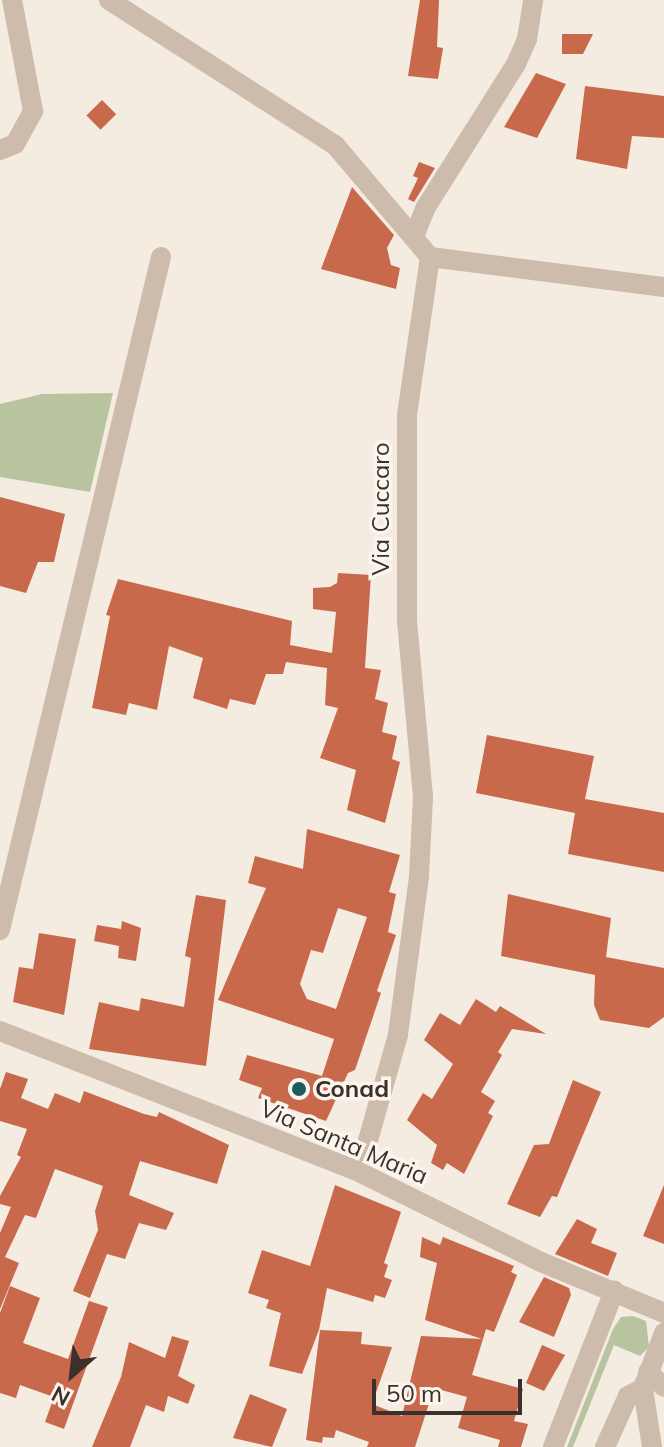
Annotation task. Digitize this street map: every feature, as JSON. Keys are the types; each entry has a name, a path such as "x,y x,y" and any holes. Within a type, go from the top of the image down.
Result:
{"street":[{"path":"0,150 15,144 33,111 12,0"},
{"path":"109,0 335,145 415,234 430,257 664,287"},
{"path":"415,234 426,207 516,64 527,39 533,0"},
{"path":"0,930 161,257"},
{"name":"Via Cuccaro","path":"359,1172 398,1035 419,877 423,797 407,621 407,414 430,257"},
{"name":"Via Santa Maria","path":"0,1031 359,1172 541,1262 664,1313"},
{"path":"553,1447 614,1291"},
{"path":"652,1447 652,1382 664,1333"},
{"path":"605,1447 628,1396 652,1382"}],"green space":[{"path":"113,393 90,492 0,477 0,404 42,394"},
{"path":"633,1316 646,1321 649,1347 640,1356 614,1345 573,1447 567,1447 613,1329 621,1317"}],"building":[{"path":"420,0 439,0 437,47 443,48 438,79 408,76"},
{"path":"562,34 593,34 583,54 562,54"},
{"path":"536,73 566,84 537,138 504,127"},
{"path":"585,86 664,96 664,138 632,136 627,169 576,159"},
{"path":"102,100 116,114 101,130 86,116"},
{"path":"419,162 435,168 414,202 408,199 418,178 413,176"},
{"path":"352,187 394,235 387,248 391,265 400,268 396,289 321,269"},
{"path":"0,497 65,514 54,562 38,562 26,593 0,586"},
{"path":"338,573 371,575 365,668 381,670 375,699 388,703 382,732 397,736 392,759 400,762 385,823 347,810 356,770 320,758 338,708 325,705 327,668 286,662 283,674 266,674 255,705 230,699 227,709 193,698 203,658 169,646 157,710 129,703 126,715 92,708 110,616 106,615 118,579 292,621 290,645 332,653 336,612 313,609 313,588 330,587 337,583"},
{"path":"487,735 594,756 585,799 664,813 664,872 568,854 575,813 476,793"},
{"path":"307,829 400,855 389,892 396,894 388,932 396,935 377,991 381,993 355,1070 348,1073 326,1121 258,1098 262,1088 239,1080 247,1055 322,1076 334,1039 218,1000 266,888 248,883 255,856 303,869","holes":["338,908 367,917 336,1009 307,999 300,984 311,950 323,953"]},
{"path":"508,894 611,918 606,957 664,968 664,1017 649,1028 600,1020 594,1005 595,975 501,956"},
{"path":"196,895 226,900 206,1066 89,1049 99,1002 139,1011 141,998 184,1007 191,958 185,956"},
{"path":"122,921 141,928 136,961 118,958 119,946 94,941 97,925 121,929"},
{"path":"39,933 76,939 64,1015 13,1002 19,967 33,969"},
{"path":"476,999 496,1012 500,1006 546,1034 512,1029 498,1052 502,1055 481,1092 495,1101 488,1113 493,1116 464,1174 447,1163 443,1170 431,1163 437,1145 407,1120 423,1093 432,1099 453,1064 424,1040 440,1013 460,1025"},
{"path":"6,1072 28,1079 21,1098 48,1109 55,1093 80,1103 84,1091 144,1114 157,1117 159,1112 229,1145 217,1184 140,1161 129,1195 174,1213 166,1230 139,1223 125,1259 107,1254 90,1298 73,1291 98,1230 95,1211 103,1186 55,1169 36,1218 25,1215 5,1257 19,1263 0,1309 0,1233 11,1207 0,1204 0,1196 21,1157 17,1155 27,1129 0,1121 0,1089"},
{"path":"573,1080 601,1092 557,1197 552,1196 540,1217 507,1204 534,1145 549,1144"},
{"path":"335,1185 401,1212 384,1263 388,1265 384,1277 392,1280 385,1298 375,1295 373,1302 327,1288 319,1330 302,1374 269,1366 281,1313 266,1308 269,1300 248,1293 262,1250 310,1266"},
{"path":"664,1185 664,1244 643,1236"},
{"path":"577,1219 597,1229 591,1243 617,1253 608,1276 555,1254"},
{"path":"422,1237 440,1245 443,1237 514,1266 511,1272 517,1275 494,1332 486,1329 472,1375 523,1389 514,1421 528,1424 521,1447 498,1447 500,1440 458,1428 467,1397 434,1388 415,1447 367,1447 369,1442 336,1430 334,1438 323,1437 322,1443 306,1440 320,1330 362,1332 361,1344 392,1347 372,1404 402,1416 421,1336 482,1339 425,1320 437,1263 420,1257"},
{"path":"544,1277 569,1288 571,1295 554,1337 519,1322"},
{"path":"10,1286 40,1298 23,1343 68,1359 89,1301 108,1307 64,1429 45,1422 54,1397 20,1385 16,1398 0,1393 0,1313"},
{"path":"172,1336 189,1341 178,1376 195,1385 188,1404 168,1396 164,1412 146,1405 130,1447 92,1447 121,1377 129,1342 165,1358"},
{"path":"542,1345 565,1355 544,1391 526,1383"},
{"path":"250,1394 287,1409 272,1447 233,1438"}],"place":[{"name":"Conad","path":"299,1089"}]}
